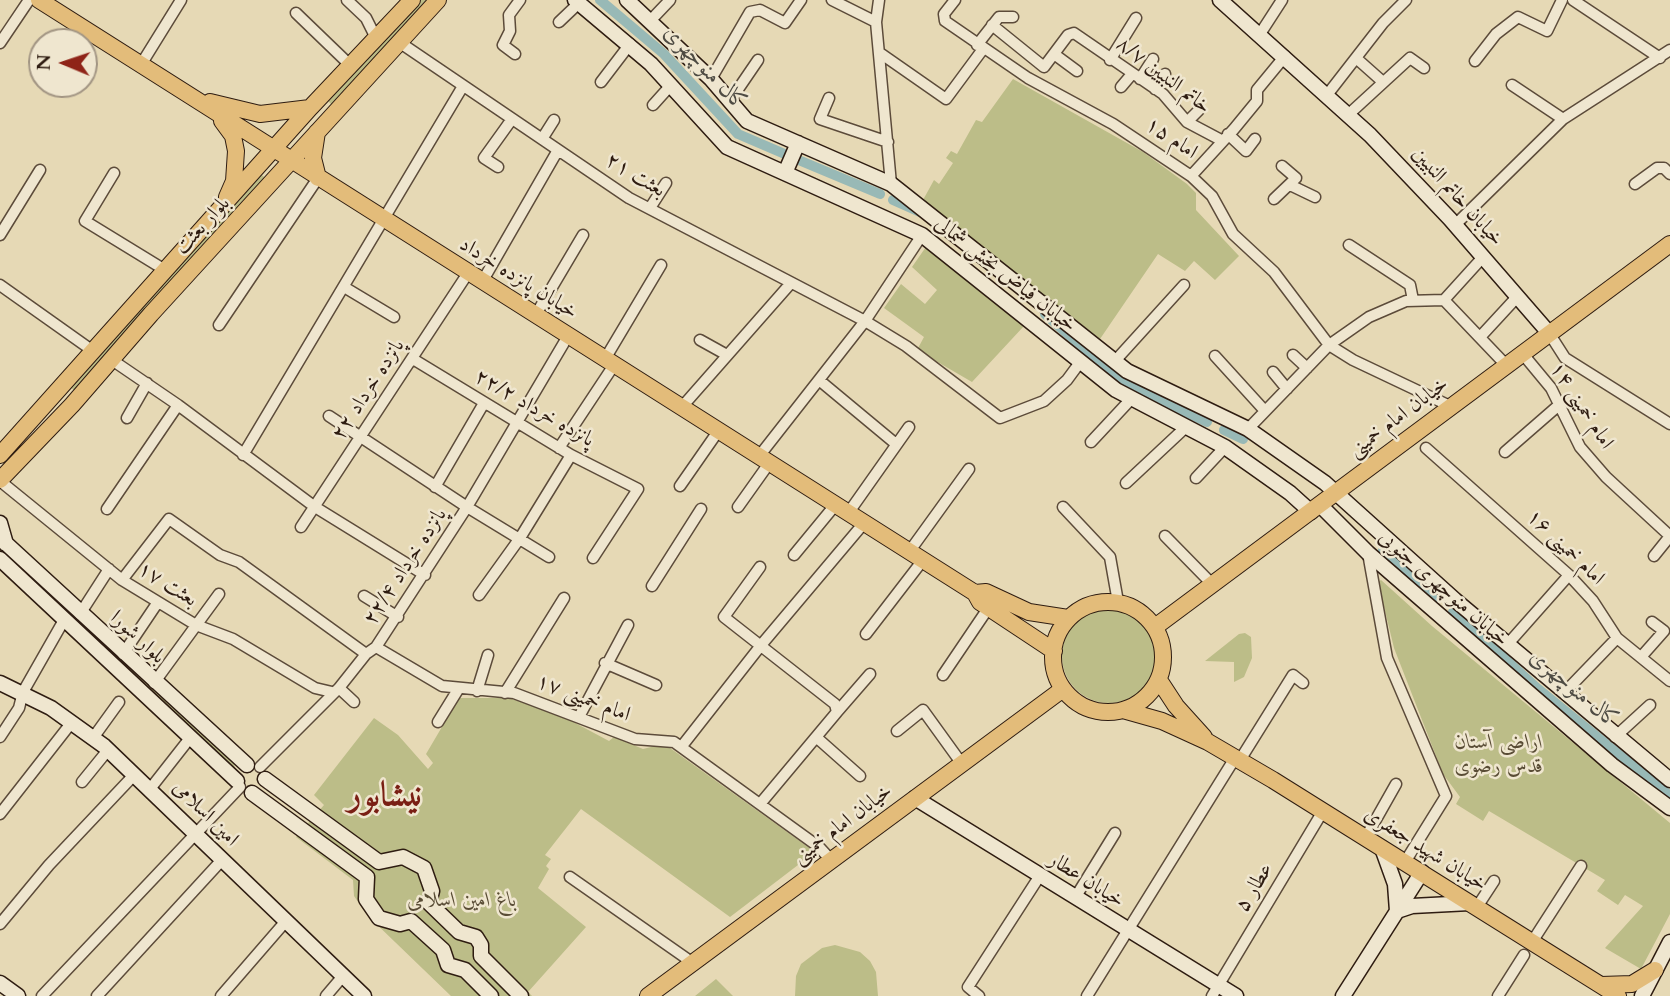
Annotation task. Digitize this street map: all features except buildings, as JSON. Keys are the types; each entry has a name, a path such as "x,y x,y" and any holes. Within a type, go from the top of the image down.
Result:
{"main road":[{"name":"خیابان پانزده خرداد","path":"39,0 975,593 989,607 1054,651"},
{"name":"بلوار بعثت","path":"0,455 315,102 412,0"},
{"name":"بلوار بعثت","path":"0,480 72,405 335,110 438,0"},
{"path":"198,100 260,114 315,102 335,110"},
{"path":"198,100 226,125 233,136 237,164 223,207"},
{"path":"317,132 313,158 318,178"},
{"name":"خیابان امام خمینی","path":"1155,627 1670,244"},
{"path":"57,392 72,405"},
{"name":"خیابان پانزده خرداد","path":"975,593 986,592 1029,612 1068,618"},
{"path":"1118,602 1133,607 1155,627 1163,649 1158,680 1149,695 1124,710 1096,711 1084,706 1063,689 1054,664 1054,651 1068,618 1087,606 1118,602"},
{"name":"خیابان شهید جعفری","path":"1158,680 1176,706 1208,742"},
{"name":"خیابان امام خمینی","path":"648,996 1063,689"},
{"name":"خیابان شهید جعفری","path":"1124,710 1162,720 1238,759 1474,905 1528,949 1618,996"},
{"path":"1601,985 1632,984 1656,970"}],"street":[{"path":"0,43 29,0"},
{"path":"142,64 181,0"},
{"path":"347,0 366,18 376,38"},
{"path":"515,54 503,45 510,31 509,15 520,0"},
{"name":"خیابان فیاض بخش شمالی","path":"628,0 711,79 747,121 891,184 1128,371 1248,429 1336,493"},
{"path":"650,21 670,0"},
{"path":"711,79 750,12 760,10 786,23 800,0"},
{"path":"832,0 876,22"},
{"path":"879,0 876,22 891,184"},
{"name":"امام ۱۵","path":"955,0 943,18 980,47 1028,78 1113,124 1191,176 1212,195 1233,234 1274,272 1329,345"},
{"name":"خیابان خاتم النبیین","path":"1220,0 1349,114 1455,225 1549,333"},
{"path":"1260,34 1282,0"},
{"path":"1327,96 1383,23 1406,0"},
{"path":"1475,61 1496,34 1518,17 1547,31 1562,0"},
{"path":"1573,0 1660,58"},
{"path":"559,22 577,1"},
{"name":"خیابان فیاض بخش شمالی","path":"577,1 629,44 671,85 727,148 922,235 998,293 1116,390 1226,447 1315,509"},
{"path":"296,13 351,66"},
{"path":"880,53 946,99 992,25 999,17 1013,17"},
{"path":"366,18 388,25"},
{"path":"1110,60 1136,18"},
{"path":"992,25 1041,66 1047,66 1054,54 1077,71"},
{"name":"خاتم النبیین ۸/۷","path":"1054,54 1068,36 1074,33 1155,89 1180,121 1228,131 1246,151 1255,139"},
{"name":"بعثت ۲۱","path":"399,42 558,150 650,208 865,321 906,346 1000,418 1044,401 1067,380 1081,361"},
{"path":"601,82 629,44"},
{"path":"1455,225 1519,159 1563,119 1670,50"},
{"path":"1191,176 1256,101 1260,80 1285,56"},
{"path":"1356,58 1383,82"},
{"path":"1349,114 1410,58 1423,68"},
{"path":"1121,87 1136,77 1153,59"},
{"path":"730,101 758,60"},
{"path":"1155,89 1165,74"},
{"path":"653,105 671,85"},
{"path":"1512,85 1563,119"},
{"path":"243,455 463,86"},
{"path":"829,98 820,119 888,142"},
{"path":"1180,121 1199,110"},
{"path":"498,167 484,158 512,118"},
{"path":"542,139 554,120"},
{"path":"785,173 797,143"},
{"path":"482,282 558,150"},
{"path":"1208,156 1217,164"},
{"path":"1275,199 1296,178 1282,166"},
{"path":"1635,184 1657,168 1664,168 1670,174"},
{"path":"0,235 40,170"},
{"path":"114,173 85,221 165,270"},
{"path":"219,325 318,178"},
{"path":"650,208 666,183"},
{"path":"1290,185 1315,197"},
{"path":"535,316 583,235"},
{"path":"738,507 765,459 819,380 865,321 922,235"},
{"path":"1349,245 1410,285 1413,300"},
{"path":"1248,429 1329,345 1370,317 1413,300 1442,299 1483,257"},
{"path":"559,448 661,265"},
{"name":"پانزده خرداد ۲۲","path":"301,527 468,273"},
{"path":"998,293 1011,278"},
{"path":"681,408 791,283"},
{"path":"0,285 93,351"},
{"path":"1115,361 1184,285"},
{"path":"344,287 394,317"},
{"path":"1480,336 1517,297"},
{"path":"1442,299 1506,365"},
{"path":"1549,333 1566,358 1670,424"},
{"path":"549,557 467,507 568,336"},
{"path":"700,340 727,355"},
{"path":"1329,345 1450,406"},
{"name":"امام خمینی ۱۴","path":"1522,353 1550,388 1580,447 1606,477 1670,536"},
{"path":"1293,355 1307,369"},
{"path":"1214,356 1265,411"},
{"name":"پانزده خرداد ۲۲/۲","path":"413,359 571,456 638,489 593,558"},
{"path":"112,360 178,405 315,507 425,575"},
{"path":"1273,372 1287,389"},
{"path":"819,380 896,444"},
{"path":"127,418 147,383"},
{"path":"1091,442 1132,398"},
{"path":"435,487 484,402"},
{"path":"107,509 178,405"},
{"path":"1505,452 1559,405"},
{"name":"پانزده خرداد ۲۲/۴","path":"257,770 366,654 376,647 467,507 329,416"},
{"path":"1210,438 1221,416"},
{"path":"1126,483 1187,426"},
{"path":"794,555 842,508 909,427"},
{"path":"680,486 719,430"},
{"path":"1196,478 1226,447"},
{"name":"امام خمینی ۱۶","path":"1426,448 1569,575 1593,601 1617,638 1670,681"},
{"path":"479,595 520,538 571,456"},
{"path":"866,634 969,470"},
{"name":"بعثت ۱۷","path":"0,480 122,580 196,625 233,639 315,688 335,690"},
{"name":"خیابان منوچهری جنوبی","path":"1336,493 1507,645 1670,780"},
{"path":"1063,507 1110,557 1118,602"},
{"path":"652,586 701,509"},
{"name":"خیابان منوچهری جنوبی","path":"1315,509 1612,765 1670,808"},
{"path":"122,580 169,519 220,555 239,562 366,654"},
{"path":"0,523 3,541"},
{"path":"682,746 762,643 864,523"},
{"path":"1165,536 1213,585"},
{"path":"1654,556 1670,536"},
{"name":"بلوار شورا","path":"3,541 154,683 257,770 379,862 403,857 414,861 430,879 429,903 458,932 476,937 481,945 481,956 521,996"},
{"path":"1368,553 1387,658 1446,796 1405,862"},
{"name":"بلوار شورا","path":"0,559 243,787 367,877 365,888 371,910 389,922 411,921 443,950 448,964 465,970 491,996"},
{"path":"760,567 724,617 762,643 835,704 837,712"},
{"path":"80,614 110,569"},
{"path":"1507,645 1569,575"},
{"path":"154,683 219,594"},
{"path":"364,596 398,617"},
{"path":"505,693 564,598"},
{"path":"1440,615 1455,600"},
{"path":"123,654 158,602"},
{"path":"943,676 989,607"},
{"path":"0,737 19,708 23,692 64,620"},
{"path":"1641,657 1664,631 1652,622"},
{"path":"579,717 605,663 628,625"},
{"path":"1564,693 1617,638"},
{"name":"امام خمینی ۱۷","path":"376,647 442,686 514,693 635,739 674,742 819,847 831,860"},
{"path":"477,691 488,655"},
{"path":"605,663 656,685"},
{"path":"760,804 870,674"},
{"path":"1087,996 1165,869 1293,675 1303,682"},
{"path":"438,722 459,688"},
{"name":"امین اسلامی","path":"2,689 23,692 93,737 135,774 221,861 365,996"},
{"path":"335,690 354,702"},
{"path":"93,737 119,702"},
{"path":"1615,737 1650,705"},
{"path":"897,731 923,710 961,764"},
{"path":"0,814 72,722"},
{"path":"816,737 860,776"},
{"path":"150,789 190,738"},
{"path":"82,782 108,750"},
{"path":"241,769 257,770 259,790 243,787 241,769"},
{"path":"0,924 49,865 135,774"},
{"path":"1366,837 1396,784"},
{"path":"42,996 243,787"},
{"name":"خیابان عطار","path":"915,798 1128,932 1215,991 1236,996"},
{"name":"عطار ۵","path":"1215,991 1323,811"},
{"path":"1075,898 1115,833"},
{"path":"1382,848 1395,884 1397,911"},
{"path":"97,996 221,861"},
{"path":"1498,996 1581,866"},
{"path":"1343,996 1422,872"},
{"path":"570,877 693,963"},
{"path":"979,996 968,987 1039,877"},
{"path":"1397,911 1412,906 1474,905 1494,881"},
{"path":"220,996 286,921"},
{"path":"1642,996 1670,942"},
{"path":"326,996 343,976"},
{"path":"0,984 18,996"}],"green space":[{"path":"421,0 428,0 332,105 328,101"},
{"path":"1013,79 1143,152 1187,184 1196,193 1196,210 1239,256 1215,280 1194,261 1185,271 1158,254 1100,339 923,200 934,180 939,184 953,163 946,158 951,151 957,154 976,120 982,122"},
{"path":"261,174 265,178 75,391 70,387"},
{"path":"928,244 1024,326 972,382 917,350 924,337 884,308 901,284 925,304 937,290 912,267"},
{"path":"0,544 234,764 235,768 0,551"},
{"name":"اراضی آستان قدس رضوی","path":"1381,580 1432,626 1670,823 1670,914 1641,969 1605,948 1643,906 1625,895 1618,905 1597,891 1605,880 1489,811 1483,821 1456,804 1460,797 1443,774 1394,648 1378,582"},
{"path":"1109,609 1127,613 1142,623 1152,638 1156,656 1152,674 1142,689 1127,699 1109,703 1091,699 1076,689 1066,674 1062,656 1066,638 1076,623 1091,613"},
{"path":"1245,633 1251,637 1252,658 1244,677 1234,682 1234,662 1205,661 1239,634"},
{"name":"باغ امین اسلامی","path":"459,698 509,698 564,717 609,741 614,737 643,749 659,745 670,748 815,852 730,917 581,809 545,855 551,859 546,866 549,869 538,888 586,927 528,992 532,996 451,996 367,915 354,896 353,880 296,837 324,805 314,795 374,718 398,735 428,769 433,763 426,754"},
{"path":"835,945 860,952 870,961 876,972 878,996 795,996 796,976 801,964 822,948"},
{"path":"716,979 733,996 695,996"}],"waterway":[{"name":"کال منوچهری","path":"600,0 664,54 738,134 787,155"},
{"name":"کال منوچهری","path":"801,161 880,194"},
{"name":"کال منوچهری","path":"893,200 920,212"},
{"name":"کال منوچهری","path":"1045,314 1123,383 1207,422"},
{"name":"کال منوچهری","path":"1224,430 1243,439"},
{"name":"کال منوچهری","path":"1383,550 1436,598"},
{"name":"کال منوچهری","path":"1453,612 1538,689 1670,796"}],"district":[{"name":"نیشابور","path":"385,797"}]}
